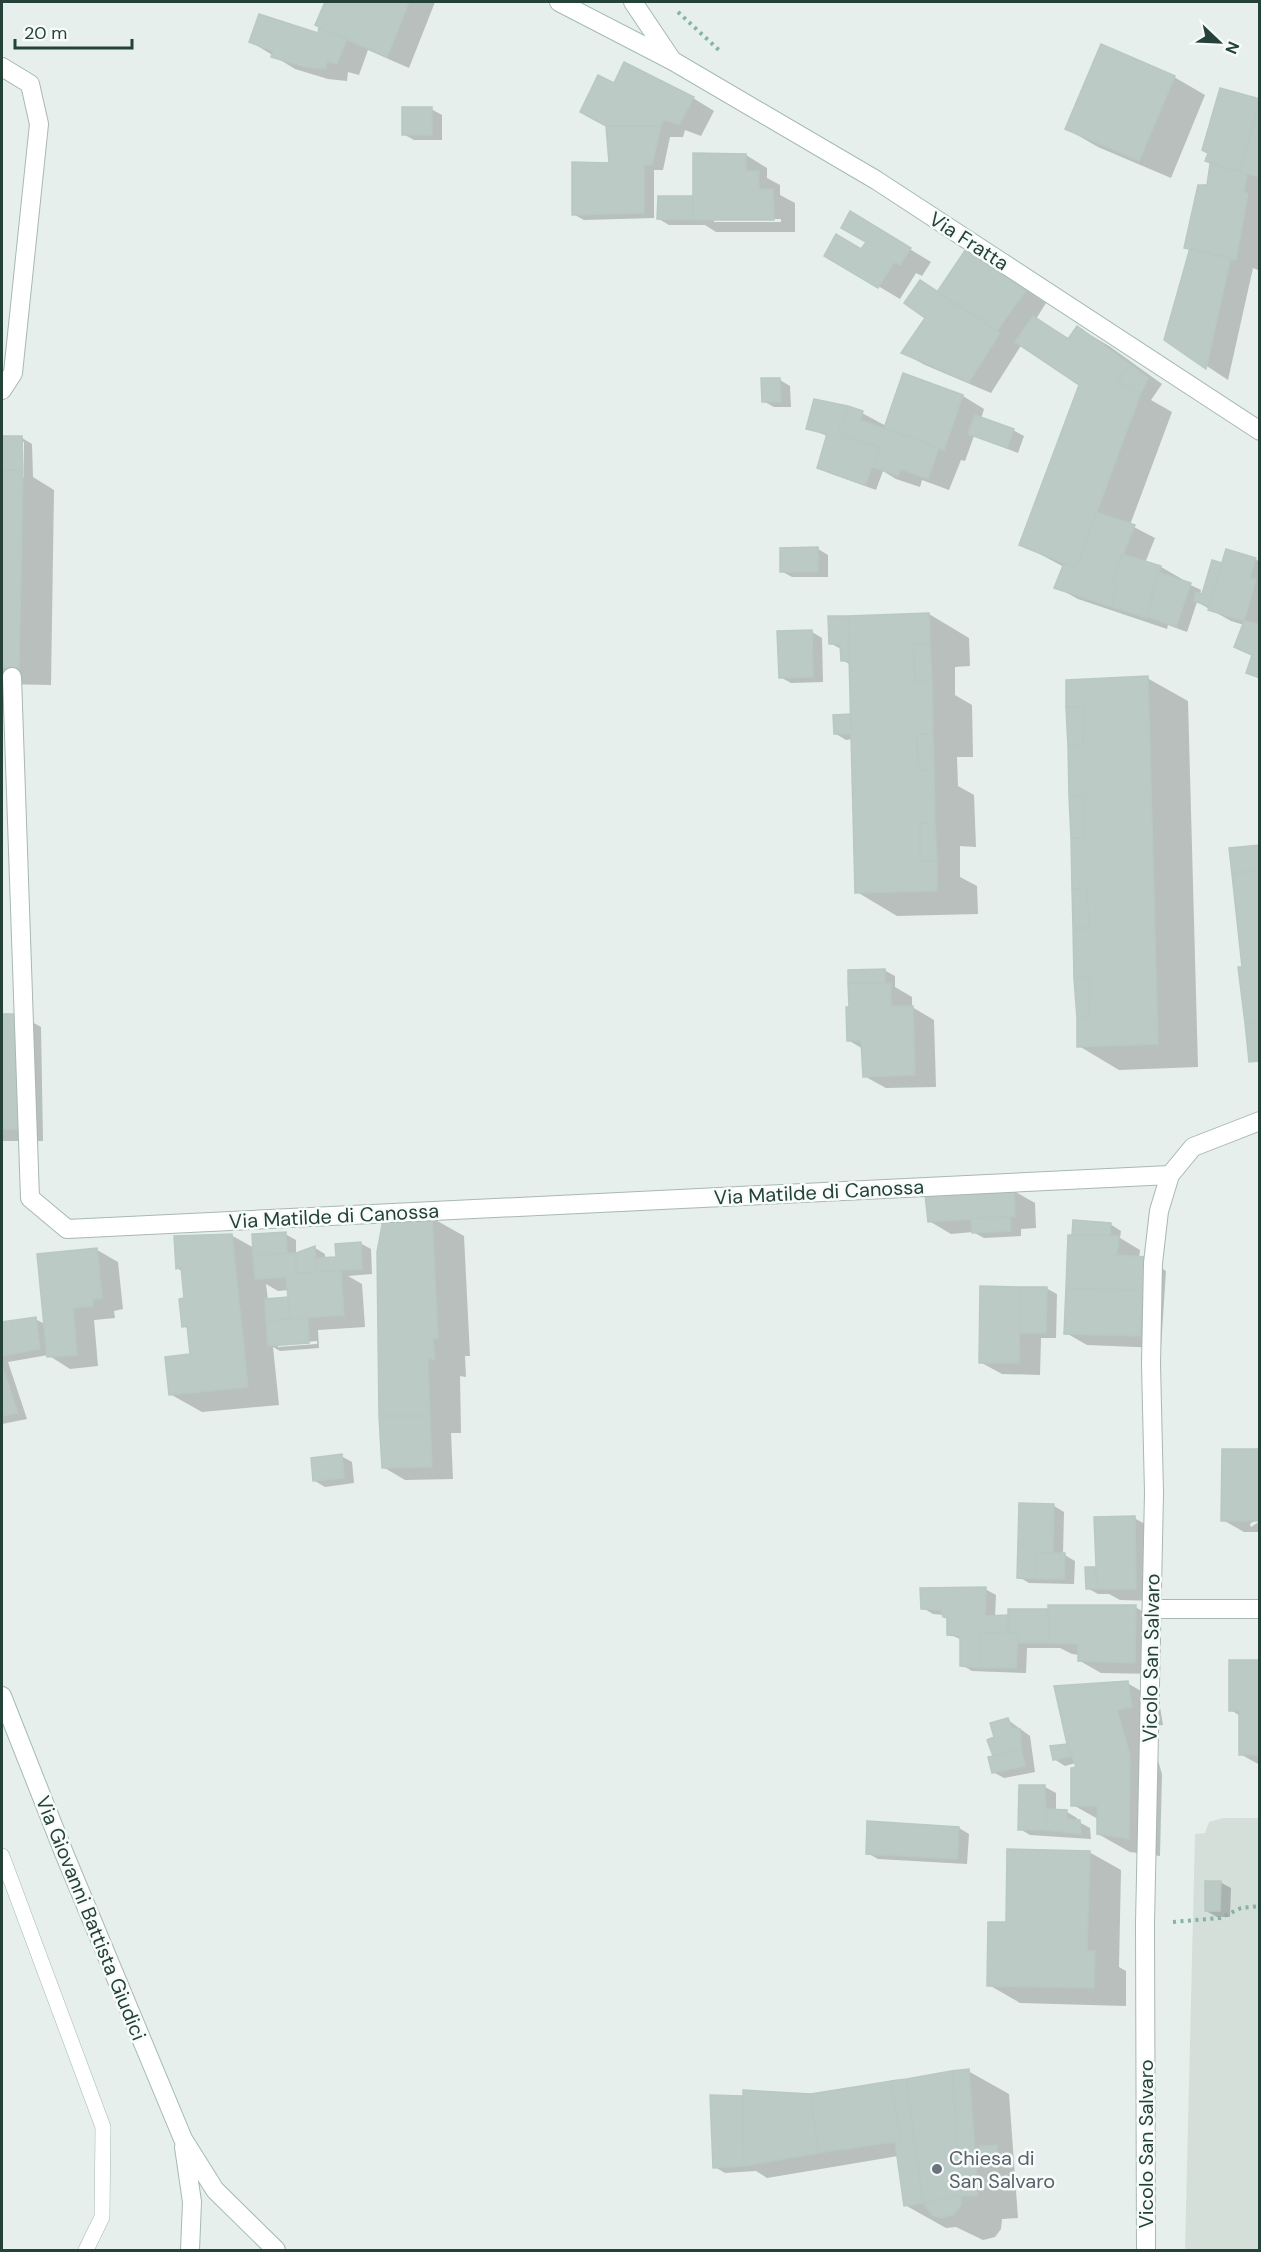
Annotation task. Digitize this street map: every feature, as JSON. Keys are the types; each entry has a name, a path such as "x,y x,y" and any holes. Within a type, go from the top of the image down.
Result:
{"street":[{"name":"Via Fratta","path":"559,2 673,61 876,180 1260,431"},
{"name":"Via Fratta","path":"633,2 673,61"},
{"path":"2,67 30,84 39,123 14,373 2,390"},
{"name":"Via Matilde di Canossa","path":"12,677 30,1198 67,1229 1170,1175"},
{"name":"Vicolo San Salvaro","path":"1146,2250 1145,1924 1154,1482 1151,1364 1153,1263 1159,1210 1170,1175 1193,1147 1260,1121"},
{"path":"1152,1609 1260,1609"},
{"name":"Via Giovanni Battista Giudici","path":"2,1696 64,1853 183,2139 216,2190 276,2250"},
{"name":"Via Giovanni Battista Giudici","path":"183,2139 192,2202 190,2250"}],"lane":[{"path":"2,1856 103,2127 102,2217 86,2250"}],"path":[{"path":"675,9 723,53"},
{"path":"1145,1924 1220,1918 1241,1908 1260,1906"}],"shaded area":[{"path":"1223,1818 1259,1818 1259,2250 1185,2250 1195,1834 1205,1833 1209,1822"}],"building":[{"path":"325,2 409,2 387,57 315,25"},
{"path":"259,14 318,33 319,27 347,38 337,64 327,61 326,69 305,67 271,57 273,51 249,42"},
{"path":"1101,44 1175,76 1139,161 1065,129"},
{"path":"624,62 694,97 679,125 663,119 661,126 606,126 580,112 598,75 614,83"},
{"path":"1220,88 1260,99 1239,172 1205,161 1208,153 1202,150"},
{"path":"1260,104 1260,177 1239,172"},
{"path":"402,107 432,107 432,135 402,135"},
{"path":"606,126 661,126 652,165 644,165 644,213 572,215 572,162 609,163"},
{"path":"693,153 746,154 746,171 759,171 759,189 773,189 774,220 693,220"},
{"path":"1210,164 1247,173 1244,193 1248,193 1236,260 1184,248 1198,185 1207,185"},
{"path":"658,196 693,196 693,220 657,219"},
{"path":"850,211 911,248 900,265 894,262 878,288 824,256 836,234 861,249 866,242 841,228"},
{"path":"1190,248 1231,257 1206,369 1164,340"},
{"path":"966,249 1026,290 997,331 937,292"},
{"path":"920,280 1000,333 969,382 901,353 925,318 904,303"},
{"path":"1033,316 1068,339 1077,326 1131,365 1117,382 1141,393 1076,568 1019,545 1079,385 1015,342"},
{"path":"1131,365 1148,378 1141,393 1117,382"},
{"path":"903,373 963,395 944,450 884,428"},
{"path":"761,378 780,378 781,402 762,402"},
{"path":"814,399 848,406 838,433 880,447 865,485 817,468 827,434 806,429"},
{"path":"848,406 863,411 860,420 939,448 928,479 900,469 898,476 873,467 880,447 838,433"},
{"path":"975,415 1014,429 1007,448 968,434"},
{"path":"2,436 22,436 23,470 2,470"},
{"path":"2,470 23,470 19,668 2,667"},
{"path":"1096,512 1135,525 1112,582 1117,583 1112,607 1054,588 1064,563 1076,568"},
{"path":"818,547 818,572 780,572 780,548"},
{"path":"1226,549 1256,558 1250,577 1256,580 1244,621 1208,610"},
{"path":"1122,554 1161,566 1147,618 1112,607 1117,583 1112,582"},
{"path":"1212,560 1222,563 1209,606 1194,601 1196,592 1202,594"},
{"path":"1158,572 1191,583 1176,627 1146,616"},
{"path":"929,613 930,643 914,644 915,682 932,680 933,734 917,734 918,771 934,770 935,824 920,823 920,861 937,861 937,891 855,893 848,616"},
{"path":"828,616 848,616 849,661 841,661 840,644 829,644"},
{"path":"1244,621 1260,624 1260,678 1246,673 1252,655 1234,647"},
{"path":"812,630 813,677 779,678 777,631"},
{"path":"930,643 932,680 915,682 914,644"},
{"path":"1148,676 1158,1044 1077,1047 1077,1018 1089,1017 1090,977 1074,978 1073,928 1089,928 1087,888 1072,889 1071,838 1085,838 1084,797 1069,796 1068,747 1083,745 1084,707 1066,707 1066,680"},
{"path":"1066,707 1084,707 1083,745 1068,747"},
{"path":"851,714 851,734 834,734 833,715"},
{"path":"917,734 933,734 934,770 918,771"},
{"path":"1069,796 1084,797 1085,838 1071,838"},
{"path":"920,823 935,824 937,861 920,861"},
{"path":"1260,845 1260,869 1232,874 1229,848"},
{"path":"1260,869 1260,1021 1245,1023 1238,967 1242,967 1232,874"},
{"path":"1087,888 1089,928 1073,928 1072,889"},
{"path":"885,969 885,983 848,983 848,970"},
{"path":"1090,977 1089,1017 1077,1018 1074,978"},
{"path":"848,983 891,983 891,1006 913,1006 915,1075 863,1077 861,1041 847,1041"},
{"path":"2,1014 20,1014 22,1129 2,1129"},
{"path":"1260,1021 1260,1061 1249,1062 1245,1023"},
{"path":"1014,1189 1015,1216 928,1222 925,1194"},
{"path":"432,1216 438,1338 433,1339 435,1359 428,1359 430,1416 379,1416 377,1252 383,1220"},
{"path":"1010,1217 1011,1231 972,1233 971,1219"},
{"path":"1073,1220 1111,1223 1110,1235 1072,1235"},
{"path":"286,1232 287,1253 253,1255 252,1234"},
{"path":"232,1234 248,1387 169,1395 165,1357 190,1354 187,1326 182,1327 179,1299 184,1298 181,1267 176,1269 174,1236"},
{"path":"1068,1235 1119,1236 1117,1255 1145,1257 1143,1291 1066,1288"},
{"path":"361,1242 362,1269 316,1272 315,1258 336,1257 335,1244"},
{"path":"315,1246 316,1272 296,1273 296,1253"},
{"path":"97,1248 102,1298 93,1299 93,1306 73,1308 77,1355 47,1357 37,1254"},
{"path":"296,1253 296,1273 341,1270 344,1315 290,1319 286,1277 255,1279 253,1255"},
{"path":"980,1286 1020,1287 1019,1363 979,1363"},
{"path":"1020,1287 1047,1287 1046,1333 1019,1333"},
{"path":"1066,1288 1143,1291 1140,1336 1064,1334"},
{"path":"288,1297 290,1319 266,1321 265,1299"},
{"path":"36,1317 40,1349 2,1356 2,1322"},
{"path":"308,1318 309,1343 268,1346 266,1321"},
{"path":"2,1365 18,1413 2,1416"},
{"path":"379,1416 430,1416 432,1467 382,1468"},
{"path":"1222,1449 1260,1449 1260,1519 1257,1521 1221,1521"},
{"path":"342,1454 344,1478 313,1481 311,1458"},
{"path":"1019,1503 1054,1504 1053,1553 1036,1553 1035,1579 1017,1578"},
{"path":"1135,1516 1136,1589 1097,1589 1094,1517"},
{"path":"1036,1553 1065,1553 1064,1579 1035,1579"},
{"path":"1085,1567 1095,1567 1097,1589 1086,1589"},
{"path":"986,1587 985,1616 1009,1615 1008,1632 979,1633 980,1668 960,1666 960,1636 947,1635 947,1618 943,1617 941,1610 921,1609 920,1588"},
{"path":"1048,1605 1136,1605 1135,1663 1078,1661 1078,1644 1049,1643"},
{"path":"1008,1609 1048,1609 1049,1643 1017,1643 1018,1633 1008,1632"},
{"path":"979,1633 1018,1633 1016,1668 980,1668"},
{"path":"1229,1660 1260,1660 1260,1755 1239,1755 1239,1711 1229,1711"},
{"path":"1128,1681 1132,1707 1117,1710 1130,1755 1129,1839 1097,1834 1097,1806 1071,1806 1071,1768 1076,1767 1067,1744 1054,1686"},
{"path":"1008,1718 1012,1728 1020,1729 1021,1749 993,1756 987,1740 994,1737 990,1723"},
{"path":"1067,1744 1072,1756 1053,1760 1050,1746"},
{"path":"1021,1749 1025,1766 992,1773 988,1757"},
{"path":"1019,1785 1045,1785 1046,1830 1018,1830"},
{"path":"1046,1809 1067,1810 1067,1819 1080,1820 1081,1834 1046,1830"},
{"path":"867,1821 959,1827 957,1859 866,1854"},
{"path":"1007,1849 1090,1851 1087,1951 1095,1951 1094,1988 987,1986 988,1922 1006,1922"},
{"path":"1205,1881 1221,1881 1220,1911 1205,1911"},
{"path":"969,2069 978,2196 961,2196 952,2071"},
{"path":"952,2071 961,2196 923,2203 906,2079"},
{"path":"906,2079 923,2203 904,2206 895,2142 900,2141 891,2081"},
{"path":"891,2081 900,2141 819,2153 810,2094"},
{"path":"743,2090 810,2094 819,2153 744,2166"},
{"path":"710,2095 743,2096 744,2166 713,2168"},
{"path":"997,2145 998,2164 981,2165 980,2146"},
{"path":"961,2196 961,2205 954,2214 942,2218 932,2215 923,2203"}],"place":[{"name":"Chiesa di San Salvaro","path":"937,2169"}]}
